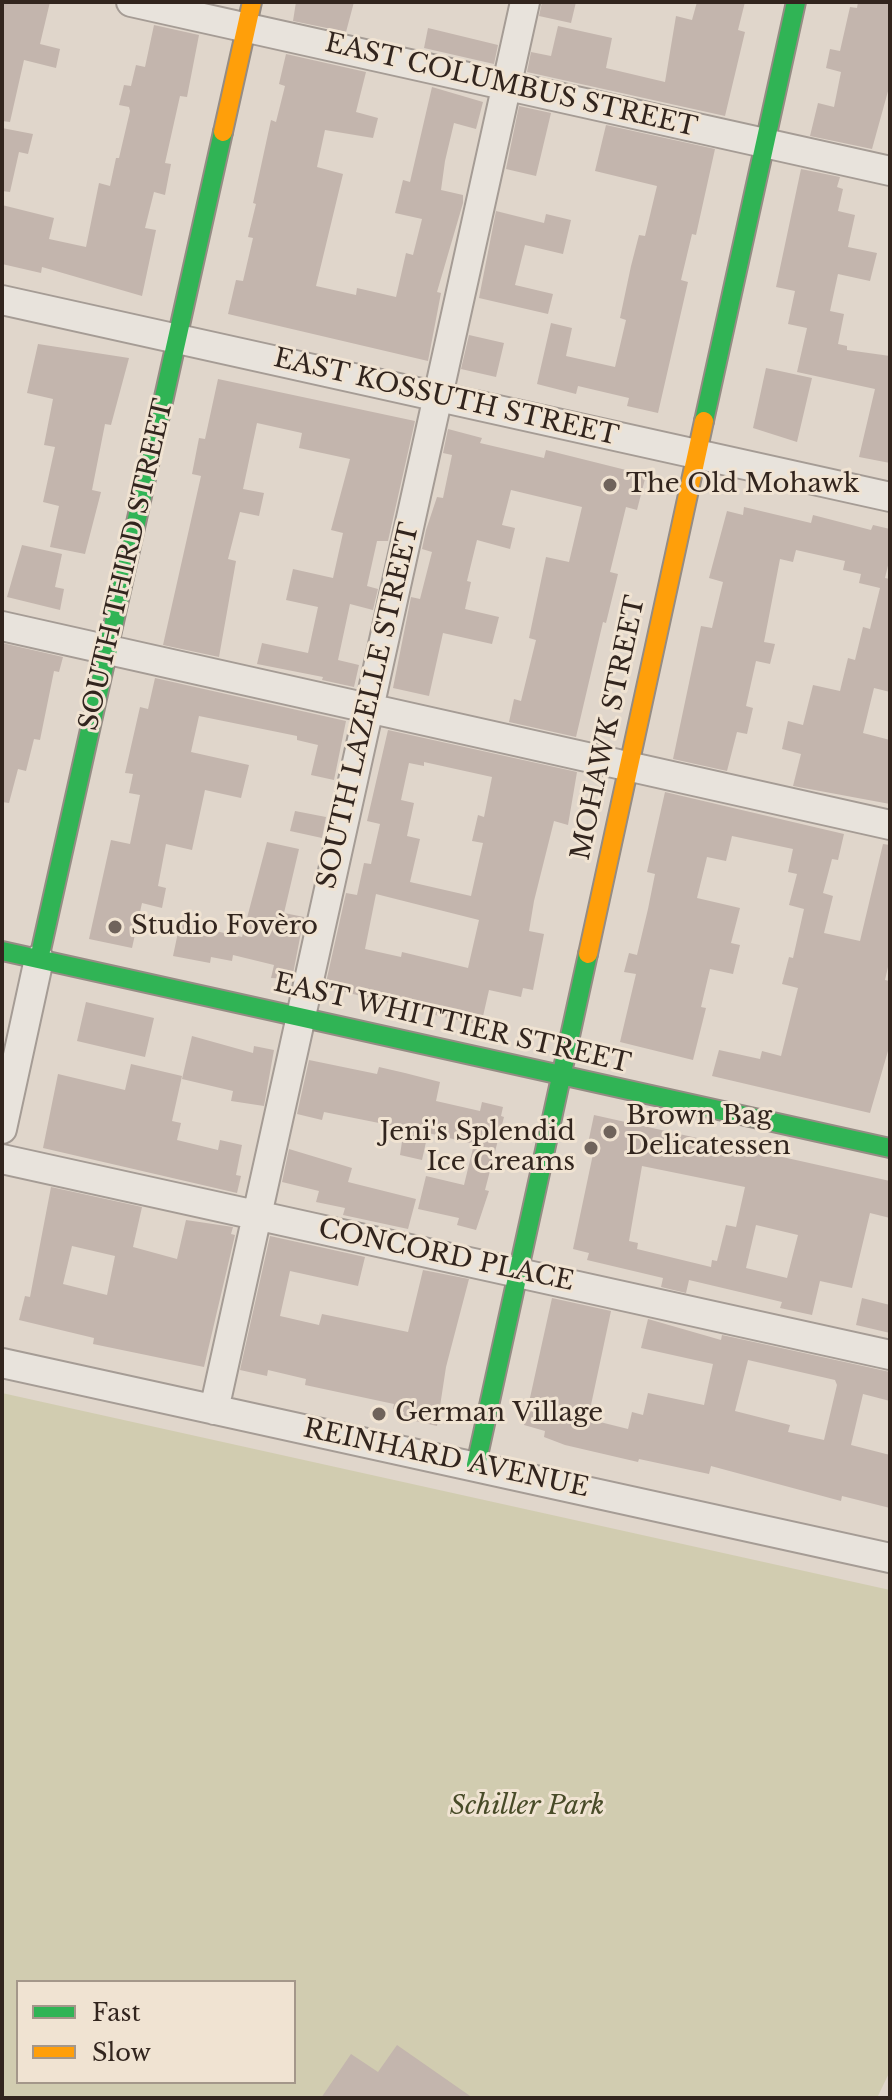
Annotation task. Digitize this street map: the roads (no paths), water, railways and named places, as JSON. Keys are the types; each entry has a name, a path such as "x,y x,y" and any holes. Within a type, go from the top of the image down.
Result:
{"street":[{"name":"EAST COLUMBUS STREET","path":"131,2 249,15 507,86 890,171"},
{"name":"SOUTH LAZELLE STREET","path":"214,1410 525,2"},
{"name":"MOHAWK STREET","path":"476,1465 559,1074 796,2"},
{"name":"SOUTH THIRD STREET","path":"2,1129 249,15"},
{"name":"EAST KOSSUTH STREET","path":"2,300 890,497"},
{"path":"2,626 890,825"},
{"name":"EAST WHITTIER STREET","path":"2,951 890,1148"},
{"name":"CONCORD PLACE","path":"2,1159 890,1355"},
{"name":"REINHARD AVENUE","path":"2,1363 890,1558"}],"place":[{"name":"The Old Mohawk","path":"610,485"},
{"name":"Studio Fovèro","path":"115,927"},
{"name":"Brown Bag Delicatessen","path":"610,1132"},
{"name":"Jeni's Splendid Ice Creams","path":"591,1148"},
{"name":"German Village","path":"379,1414"}],"park label":[{"name":"Schiller Park","path":"527,1807"}]}
